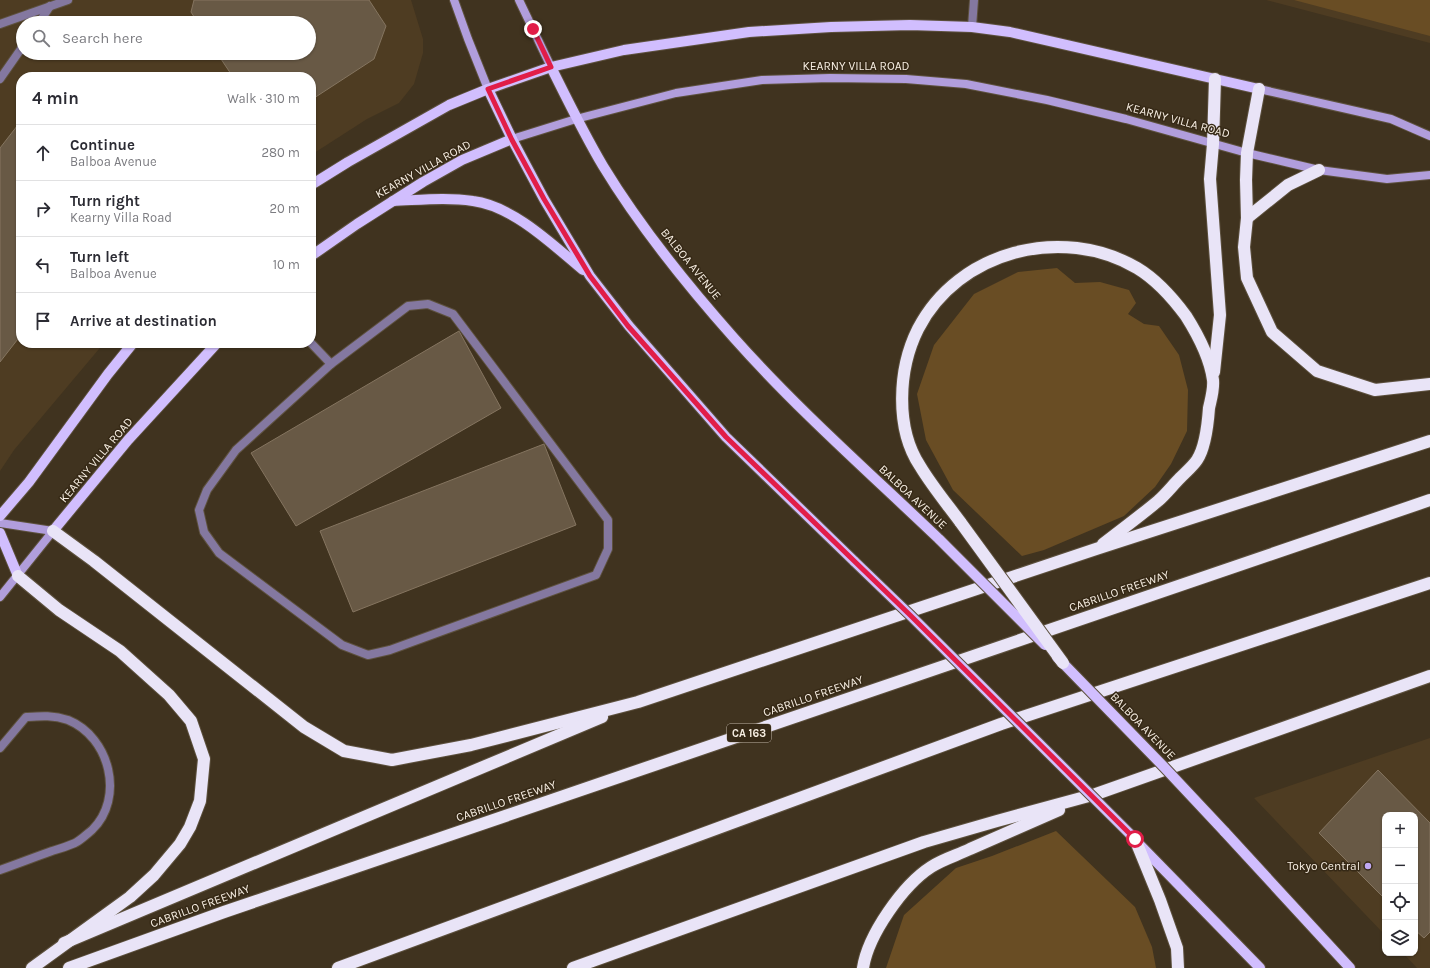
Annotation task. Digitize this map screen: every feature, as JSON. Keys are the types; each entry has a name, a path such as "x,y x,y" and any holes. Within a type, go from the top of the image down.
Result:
{"highway":[{"path":"1096,549 1159,500 1198,459 1206,433 1220,315 1210,179 1213,144 1215,79"},
{"path":"1259,89 1248,153 1246,180 1247,218 1244,247 1247,278 1272,332 1318,371 1375,390 1430,384"},
{"path":"1247,218 1288,185 1320,170"},
{"path":"1063,663 919,466 908,441 904,414 902,382 907,356 922,320 947,290 971,271 983,264 1021,250 1055,246 1089,250 1107,254 1123,260 1162,286 1188,320 1204,349 1210,365 1213,381"},
{"path":"64,943 638,702 1096,549 1430,441"},
{"name":"CABRILLO FREEWAY","path":"69,968 224,912 1430,500"},
{"path":"53,531 94,561 304,727 344,751 392,760 471,744 638,702"},
{"path":"18,576 59,610 120,652 169,695 191,721 204,759 200,801 190,827 180,844 154,875 130,896 64,943 32,968"},
{"path":"338,968 1001,724 1430,583"},
{"path":"573,968 924,842 1096,794 1430,676"},
{"path":"863,968 864,958 872,939 896,902 912,882 932,866 1096,794"},
{"path":"1135,839 1160,900 1177,948 1178,968"}],"main road":[{"path":"454,0 488,89 512,140 544,199 590,276 628,326 726,437 915,620 1135,839 1260,968"},
{"name":"BALBOA AVENUE","path":"519,0 576,119 604,167 671,262 735,339 798,405 940,540 1063,663 1164,767 1350,968"},
{"path":"316,182 348,162 449,105 488,89 551,67 624,50 749,32 831,27 910,25 972,27 1010,32 1391,119 1430,136"},
{"name":"KEARNY VILLA ROAD","path":"316,253 391,201 462,160 512,140 576,119 676,93 762,80 830,78 906,79 966,84 1047,100 1126,119 1213,144 1320,170 1387,179 1430,175"},
{"path":"391,201 431,199 473,201 488,204 514,216 545,237 590,276"},
{"path":"0,516 29,482 108,374 129,348"},
{"name":"KEARNY VILLA ROAD","path":"0,597 128,440 212,348"},
{"path":"0,522 53,531"},
{"path":"0,533 18,576"}],"lane":[{"path":"22,16 68,0"},
{"path":"972,27 974,0"},
{"path":"43,16 50,6"},
{"path":"0,24 16,18"},
{"path":"0,80 16,56"},
{"path":"428,304 453,314 608,520 608,549 596,574 390,650 368,655 342,645 219,553 204,532 199,510 206,490 236,450 331,364 408,306 428,304"},
{"path":"316,348 331,364"},
{"path":"0,748 26,717 47,715 68,720 87,732 101,748 109,768 110,790 105,811 93,829 76,843 0,870"}],"shaded area":[{"path":"0,0 411,0 423,39 423,53 414,84 399,103 367,119 316,152 316,72 16,72 16,348 100,348 14,450 0,471"},
{"path":"1266,0 1430,0 1430,43"},
{"path":"1294,0 1430,0 1430,36"},
{"path":"1057,268 1075,283 1100,282 1129,290 1136,303 1128,314 1144,324 1159,326 1179,355 1188,390 1187,431 1171,464 1155,487 1124,516 1044,550 1022,556 953,490 926,440 917,394 934,345 974,294 1018,272"},
{"path":"1430,738 1430,968 1417,968 1406,956 1418,956 1418,812 1382,812 1382,932 1254,798"},
{"path":"1056,831 1135,907 1152,947 1156,968 886,968 904,915 956,868 992,856"}],"building":[{"path":"194,0 369,0 386,26 374,59 316,97 316,72 230,72 222,60 316,60 316,16 194,16 191,12"},
{"path":"16,127 16,341 0,362 0,148"},
{"path":"459,331 501,408 296,526 251,453"},
{"path":"544,444 576,525 353,612 320,531"},
{"name":"Tokyo Central","path":"1378,770 1430,823 1430,932 1424,938 1418,933 1418,812 1382,812 1382,896 1319,833"}],"place":[{"name":"Tokyo Central","path":"1368,866"}],"route":[{"path":"533,29 551,67 488,89 512,140 544,199 590,276 628,326 726,437 910,615 1135,839"}]}
